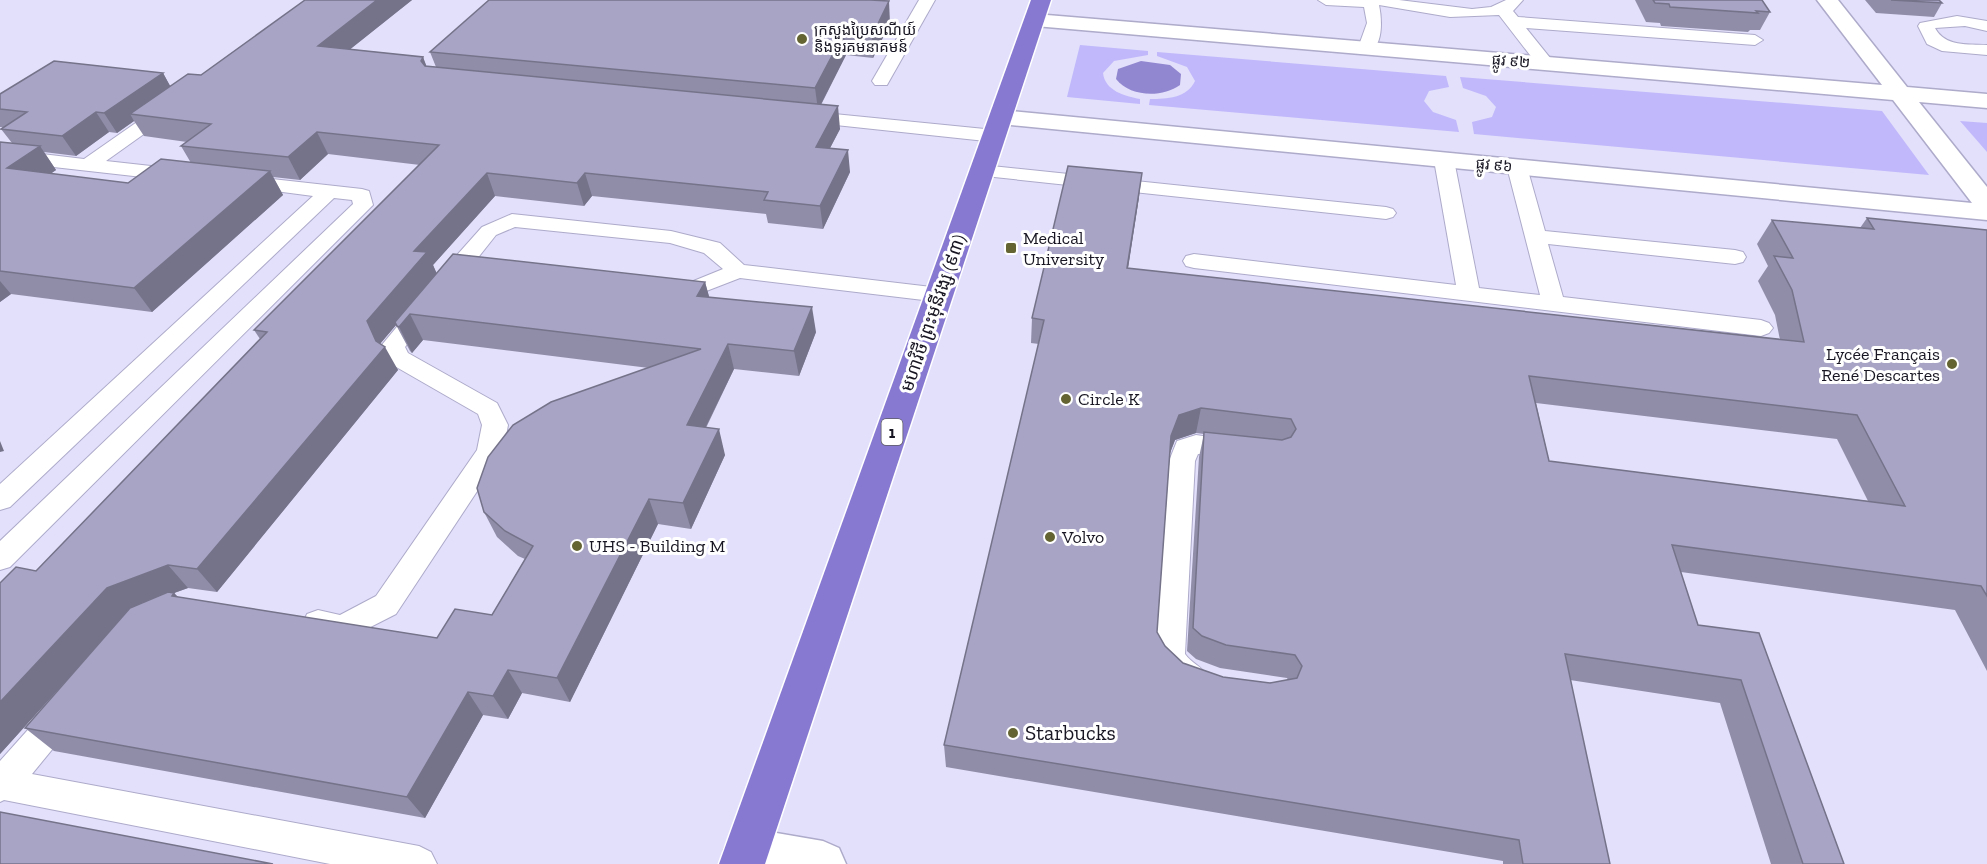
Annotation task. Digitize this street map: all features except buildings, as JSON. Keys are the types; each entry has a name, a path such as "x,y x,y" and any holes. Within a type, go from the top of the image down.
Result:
{"highway":[{"name":"មហាវិថី ព្រះមុនីវង្ស (៩៣)","path":"745,857 1038,10"}],"street":[{"path":"1827,0 1987,204"},
{"name":"ផ្លូវ ៩២","path":"1038,10 1366,48 1987,101"},
{"name":"ផ្លូវ ៩៦","path":"998,126 1444,160 1987,212"},
{"path":"745,857 823,864"}],"lane":[{"path":"881,81 927,0"},
{"path":"1326,0 1374,1 1444,12 1511,11 1755,40"},
{"path":"1366,48 1375,23 1374,1"},
{"path":"1938,7 1950,21"},
{"path":"1511,11 1521,35 1546,64"},
{"path":"1987,26 1950,21 1926,26 1933,40 1948,47 1987,50"},
{"path":"88,165 185,96"},
{"path":"785,115 998,126"},
{"path":"0,155 192,176"},
{"path":"1444,160 1469,295"},
{"path":"1517,167 1554,304"},
{"path":"982,171 1386,213"},
{"path":"0,559 363,205 362,195 226,180"},
{"path":"0,500 330,191"},
{"path":"299,620 343,628 386,605 490,452 495,425 488,409 399,358 393,346 489,231 512,220 671,237 712,248 738,271"},
{"path":"1536,236 1736,257"},
{"path":"1194,261 1761,328"},
{"path":"645,290 669,292 696,288 738,271 940,295"},
{"path":"445,283 492,273"},
{"path":"1219,682 1197,679 1179,670 1170,656 1182,461 1186,448 1196,444 1262,452"},
{"path":"1,785 80,694"},
{"path":"1,785 419,864"}],"shaded area":[{"path":"1080,45 1148,51 1148,55 1114,61 1103,73 1112,88 1122,94 1140,99 1140,104 1067,97"},
{"path":"1157,52 1446,76 1449,87 1429,91 1424,101 1433,112 1456,120 1459,132 1149,105 1150,99 1170,98 1182,94 1195,81 1187,67 1157,56"},
{"path":"1141,61 1170,65 1181,74 1180,85 1164,92 1146,94 1129,89 1116,79 1118,69"},
{"path":"1460,77 1882,111 1929,175 1474,134 1472,122 1492,117 1496,107 1486,96 1463,88"},
{"path":"1960,121 1987,123 1987,152"}],"place":[{"name":"ក្រសួងប្រៃសណីយ៍ និងទូរគមនាគមន៍","path":"802,39"},
{"name":"Medical University","path":"1011,248"},
{"name":"Lycée Français René Descartes","path":"1952,364"},
{"name":"Circle K","path":"1066,399"},
{"name":"Volvo","path":"1050,537"},
{"name":"UHS - Building M","path":"577,546"},
{"name":"Starbucks","path":"1013,733"}]}
